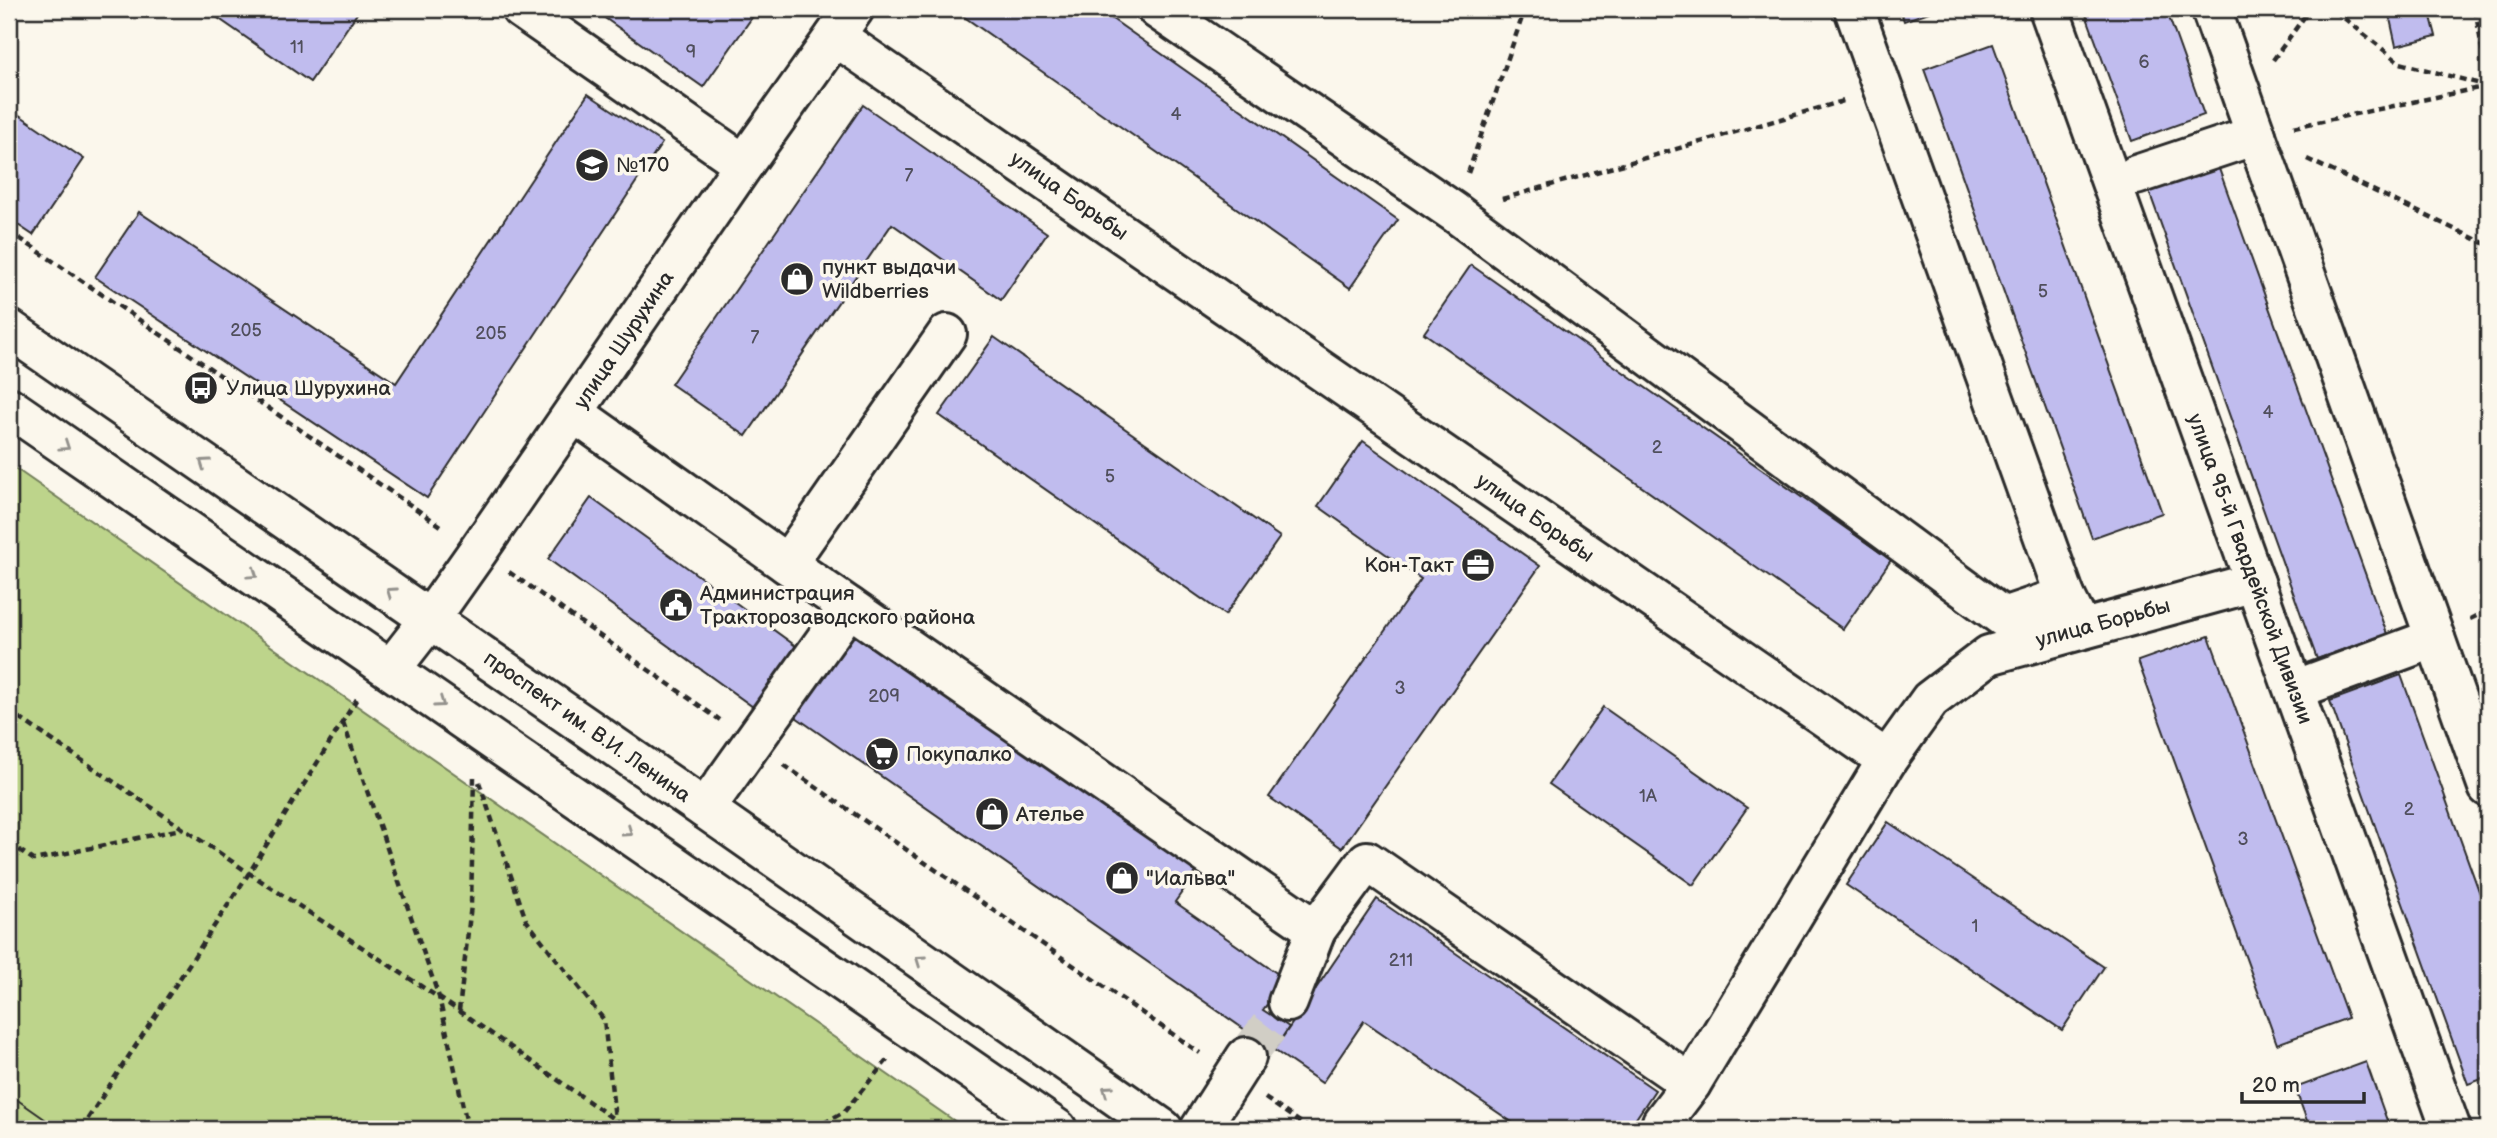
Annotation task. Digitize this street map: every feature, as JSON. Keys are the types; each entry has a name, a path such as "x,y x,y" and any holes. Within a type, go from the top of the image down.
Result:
{"street":[{"path":"521,9 744,164"},
{"path":"1157,9 1454,212 2003,617 2073,612 1854,9"},
{"name":"улица 95-й Гвардейской Дивизии","path":"2049,9 2451,1129"},
{"path":"2211,9 2488,787"},
{"name":"улица Шурухина","path":"377,679 430,619 844,22"},
{"name":"улица Борьбы","path":"844,22 1887,760 1930,700 1989,655 2073,612 2255,582"},
{"path":"2136,175 2250,118"},
{"name":"проспект им. В.И. Ленина","path":"9,328 1163,1129"},
{"path":"787,564 947,334"},
{"path":"9,407 377,679 1057,1129"},
{"path":"574,412 787,564 1316,930"},
{"path":"705,809 849,607"},
{"path":"2313,683 2435,638"},
{"path":"1663,1127 1887,760"},
{"path":"1288,1002 1316,930 1367,861 1691,1084"},
{"path":"1200,1129 1240,1067"}],"path":[{"path":"1454,212 1525,9"},
{"path":"2250,118 2310,9"},
{"path":"2340,9 2339,14 2400,63 2488,84"},
{"path":"2475,9 2488,84"},
{"path":"2250,118 2488,84"},
{"path":"1454,212 1882,90"},
{"path":"2250,118 2488,245"},
{"path":"9,231 478,551 752,743 1240,1067 1310,1129"},
{"path":"81,1129 249,873 343,722 377,679"},
{"path":"9,711 439,997 628,1129"},
{"path":"343,722 439,997 468,1129"},
{"path":"459,1011 471,905 474,765 526,920 604,1020 615,1120"},
{"path":"9,843 34,860 182,828"},
{"path":"813,1129 844,1112 895,1050"}],"green space":[{"path":"9,464 966,1129 9,1129"}],"building":[{"path":"205,9 354,9 358,12 310,82"},
{"path":"592,9 742,9 753,16 703,87"},
{"path":"953,9 1098,9 1398,220 1350,288"},
{"path":"1900,9 1937,9 1904,21"},
{"path":"2084,9 2166,9 2204,115 2132,141"},
{"path":"2410,9 2429,9 2436,36 2396,46 2389,14"},
{"path":"1993,44 2162,513 2092,538 1924,69"},
{"path":"588,94 662,143 427,498 95,277 139,212 396,383"},
{"path":"863,105 1047,233 1001,300 892,224 746,436 671,384"},
{"path":"9,108 84,159 33,235 9,219"},
{"path":"2218,166 2387,634 2317,659 2149,191"},
{"path":"1471,265 1891,560 1843,629 1424,333"},
{"path":"994,337 1280,537 1225,615 939,415"},
{"path":"1363,441 1540,566 1342,848 1269,797 1421,579 1318,506"},
{"name":"Администрация Тракторозаводского района","path":"591,498 804,652 760,712 548,559"},
{"path":"854,627 1199,868 1175,902 1285,979 1263,1010 1289,1027 1274,1050 793,715"},
{"path":"2209,636 2348,1018 2277,1044 2138,661"},
{"path":"2401,675 2488,916 2488,1098 2482,1079 2468,1084 2330,701"},
{"path":"1603,707 1747,808 1693,885 1549,784"},
{"path":"1888,822 2104,967 2062,1030 1846,885"},
{"path":"1377,899 1655,1090 1629,1129 1522,1129 1364,1021 1322,1083 1274,1050"},
{"path":"2366,1062 2390,1129 2310,1129 2295,1088"}],"tunnel":[{"path":"1246,1057 1288,1002"}],"tram line":[{"path":"9,1094 59,1129"},
{"path":"9,1123 18,1129"}],"place":[{"name":"№170","path":"592,165"},
{"name":"пункт выдачи Wildberries","path":"797,279"},
{"name":"Улица Шурухина","path":"201,388"},
{"name":"Кон-Такт","path":"1478,565"},
{"name":"Администрация Тракторозаводского района","path":"676,605"},
{"name":"Покупалко","path":"882,754"},
{"name":"Ателье","path":"992,814"},
{"name":"\"Иальва\"","path":"1122,878"}]}
